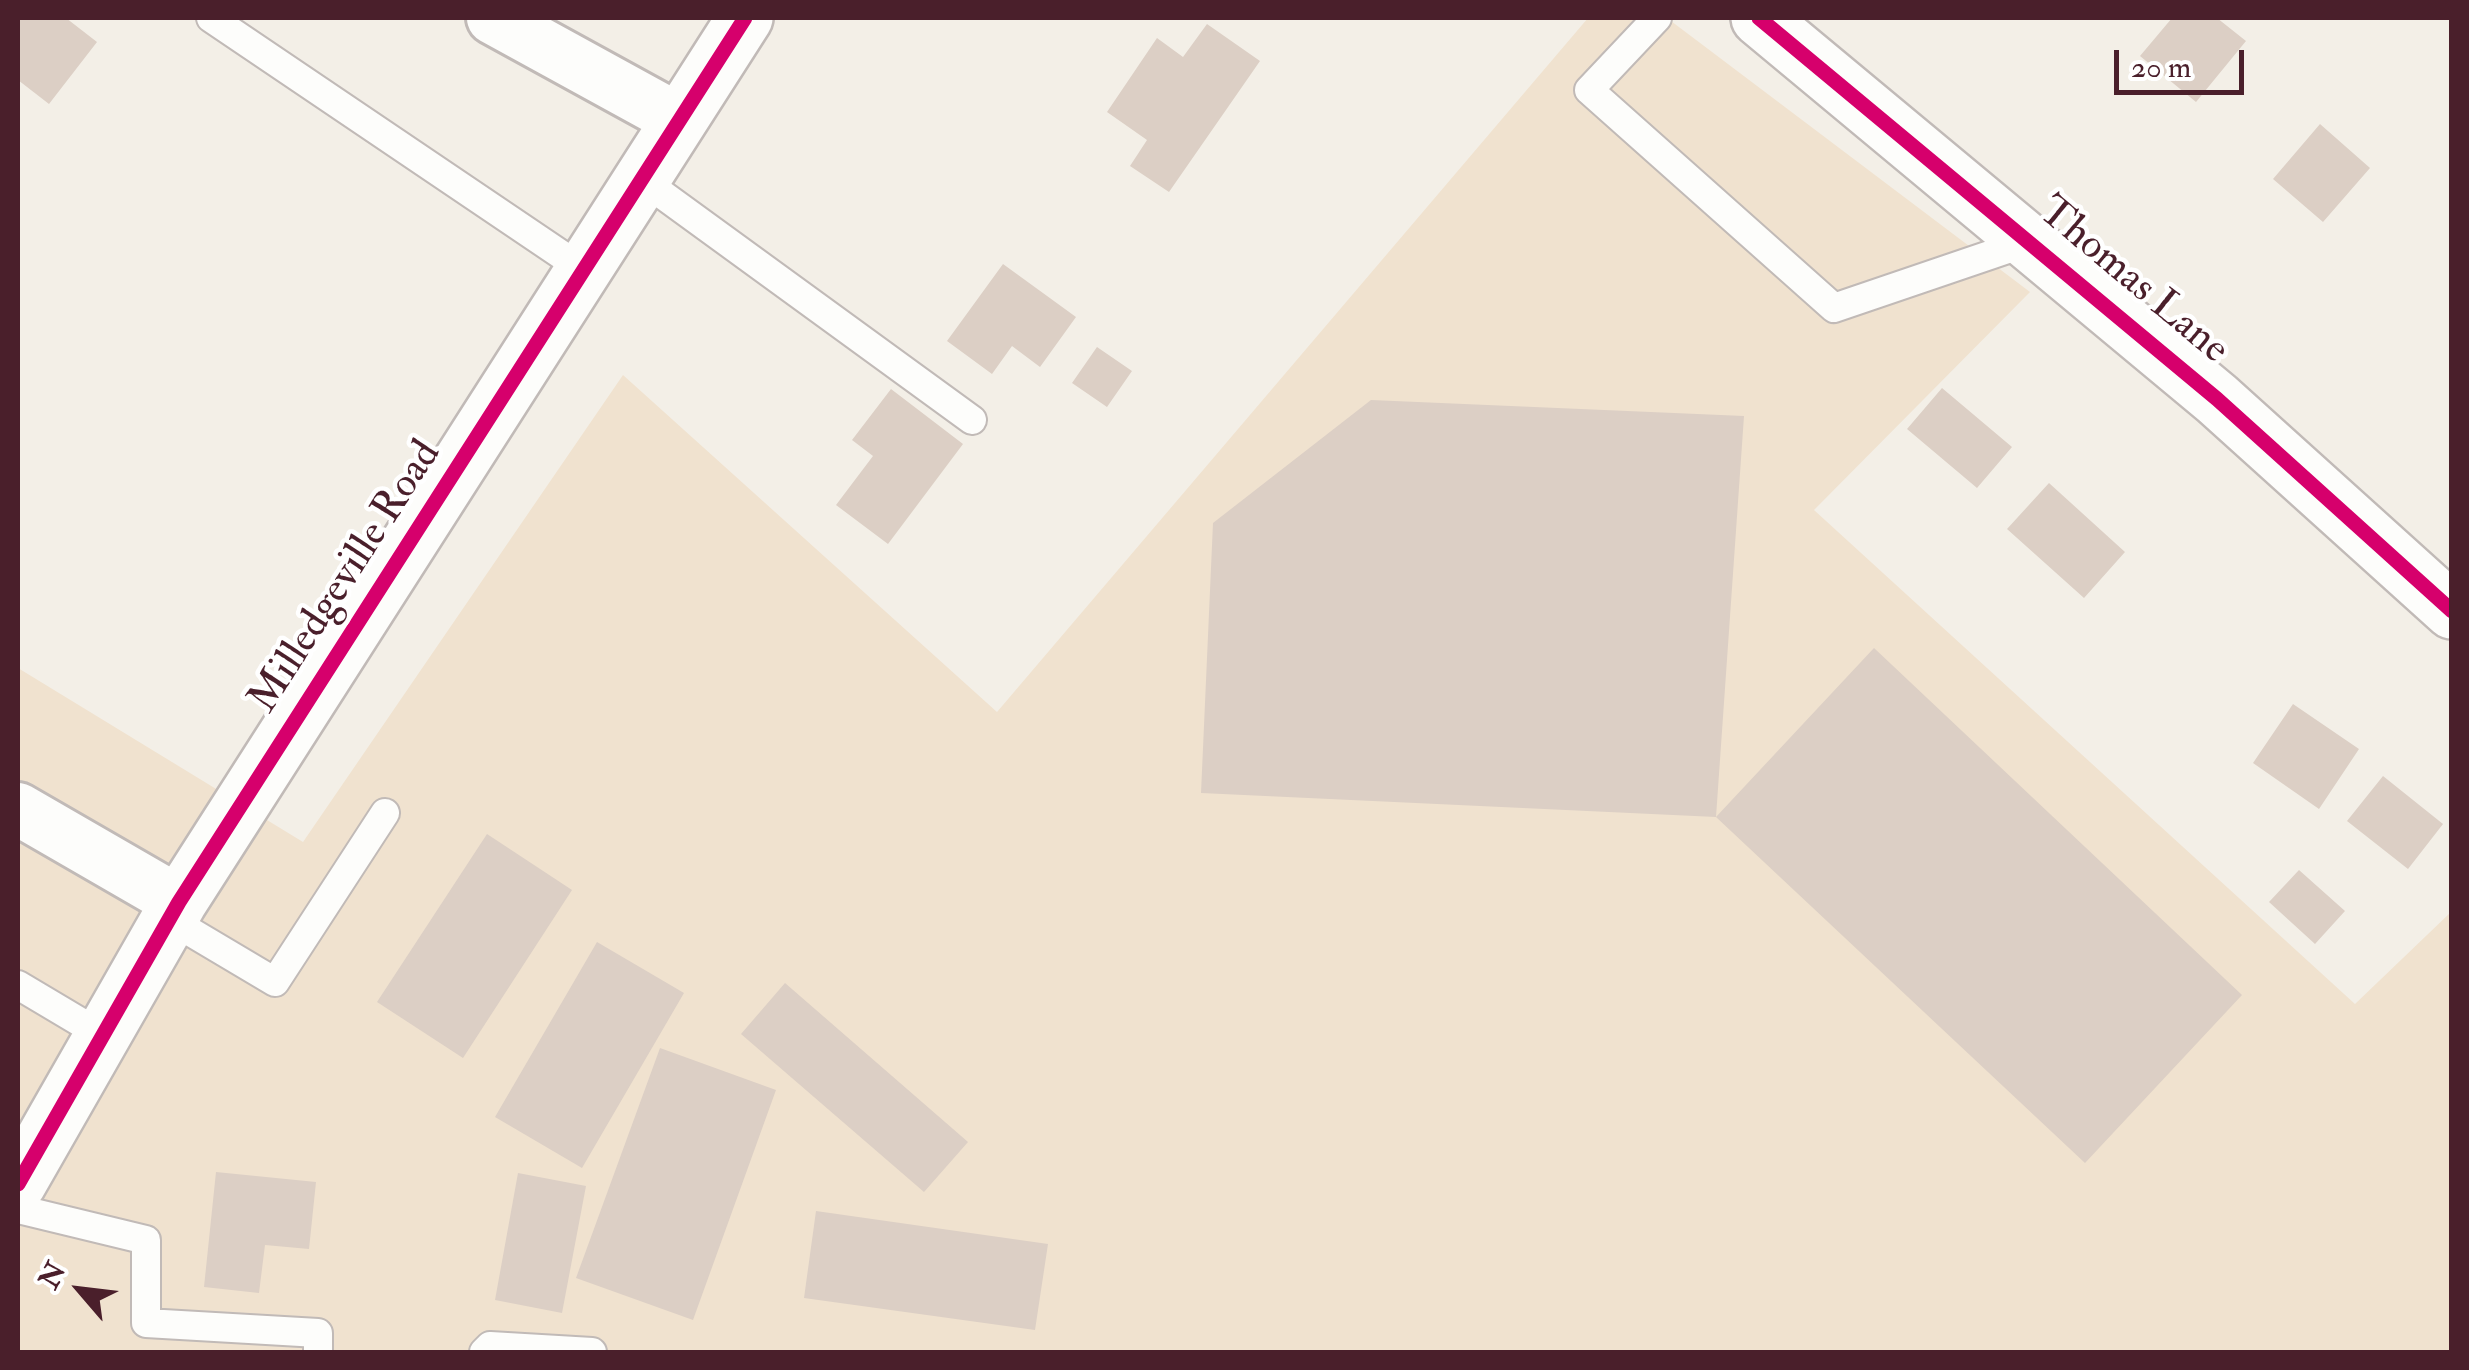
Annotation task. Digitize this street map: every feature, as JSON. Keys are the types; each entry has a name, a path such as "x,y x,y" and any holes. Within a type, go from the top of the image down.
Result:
{"street":[{"path":"493,18 678,120"},
{"name":"Milledgeville Road","path":"18,1184 174,911 746,18"},
{"name":"Thomas Lane","path":"1760,18 2217,399 2452,611"},
{"path":"18,809 174,911"}],"lane":[{"path":"211,18 584,270"},
{"path":"1658,18 1588,90 1834,308 2028,242"},
{"path":"641,180 972,420"},
{"path":"174,911 275,982 385,813"},
{"path":"18,985 102,1035"},
{"path":"18,1209 146,1240 146,1323 318,1332 318,1352"},
{"path":"484,1352 490,1346 592,1352"}],"shaded area":[{"path":"1588,18 1667,18 2030,292 1814,510 2355,1004 2451,912 2451,1352 18,1352 18,668 303,842 623,375 997,712"}],"building":[{"path":"18,18 66,18 97,42 49,104 18,80"},
{"path":"2172,18 2217,18 2246,41 2196,102 2140,56"},
{"path":"1207,24 1260,61 1169,192 1130,166 1147,140 1107,112 1157,38 1183,57"},
{"path":"2320,124 2370,168 2323,222 2273,179"},
{"path":"1003,264 1076,317 1040,367 1012,346 992,374 947,341"},
{"path":"1097,347 1132,371 1107,407 1072,383"},
{"path":"1942,388 2012,447 1977,488 1907,429"},
{"path":"891,389 963,444 888,544 836,505 873,456 852,440"},
{"path":"1371,400 1744,416 1716,817 1201,793 1213,523"},
{"path":"2049,483 2125,552 2084,598 2007,529"},
{"path":"1874,648 2242,995 2085,1163 1716,817"},
{"path":"2293,704 2359,749 2319,809 2253,763"},
{"path":"2383,776 2443,824 2408,869 2347,821"},
{"path":"487,834 572,890 463,1058 377,1002"},
{"path":"2299,870 2345,911 2315,944 2269,902"},
{"path":"597,942 684,993 582,1168 495,1117"},
{"path":"785,983 968,1142 924,1192 741,1034"},
{"path":"660,1048 776,1090 693,1320 576,1278"},
{"path":"216,1172 316,1182 309,1249 265,1245 259,1293 204,1287"},
{"path":"518,1173 586,1186 562,1313 495,1300"},
{"path":"816,1211 1048,1244 1035,1330 804,1298"}],"cycle path":[{"path":"18,1184 179,902 745,18"},
{"path":"1759,18 2217,399 2452,611"}]}
